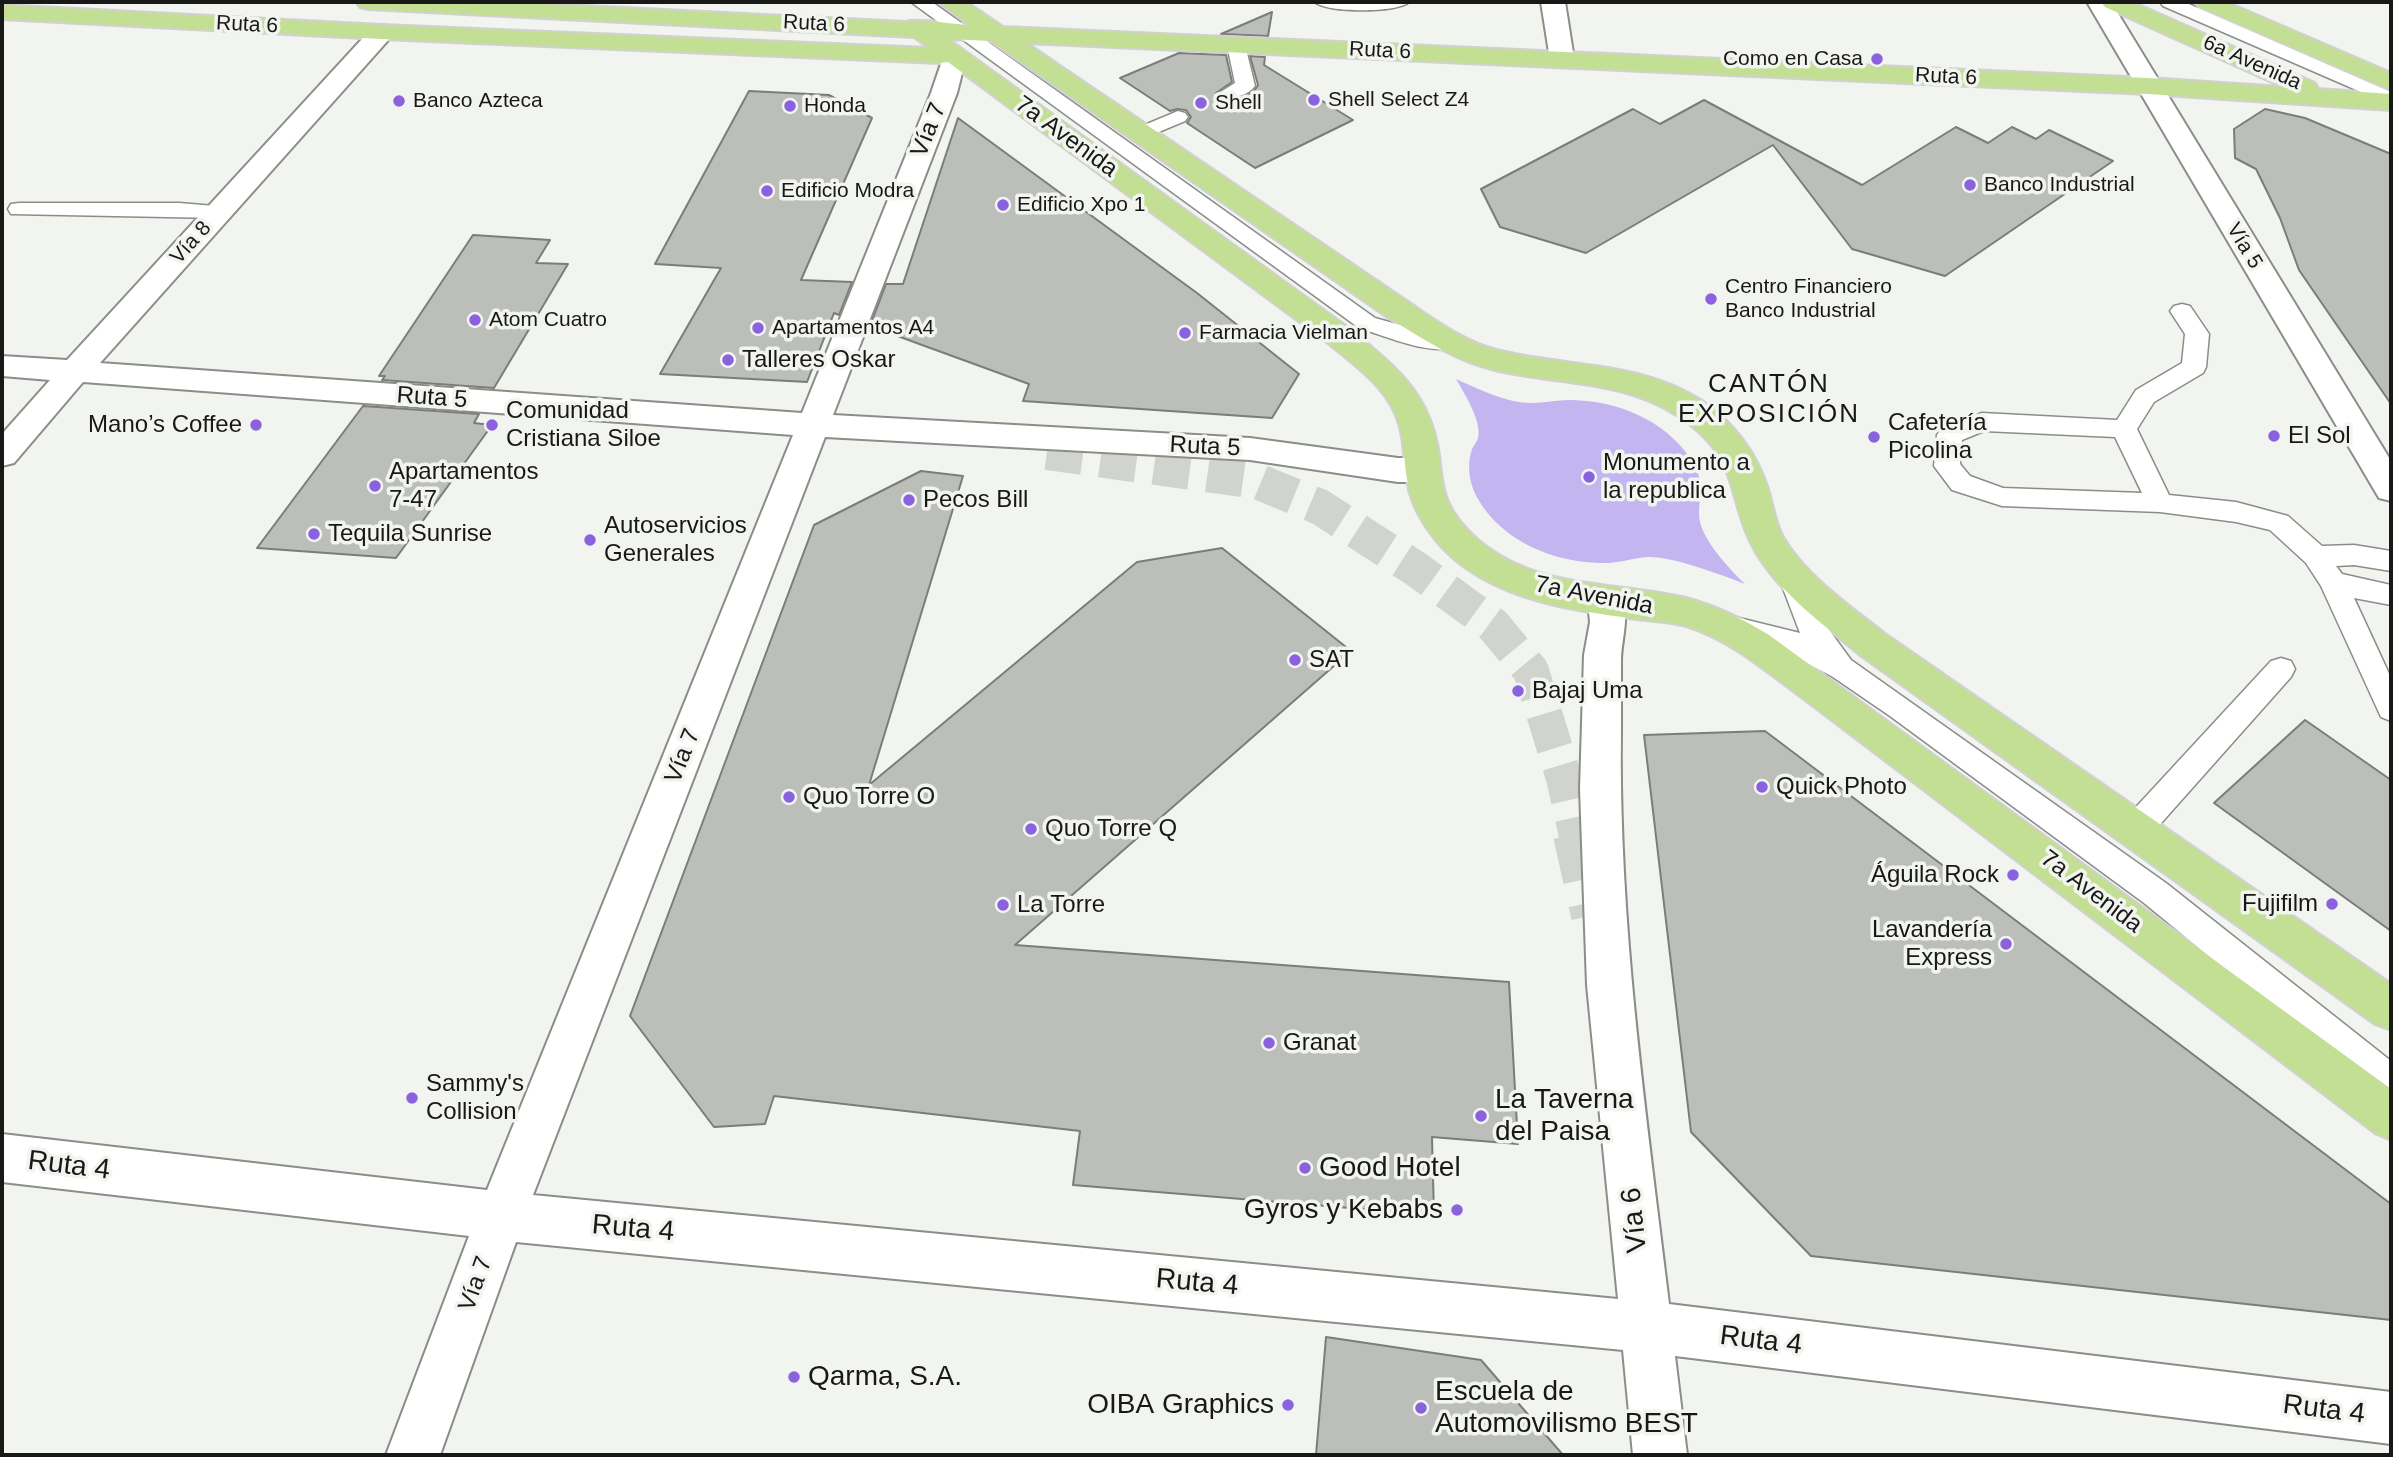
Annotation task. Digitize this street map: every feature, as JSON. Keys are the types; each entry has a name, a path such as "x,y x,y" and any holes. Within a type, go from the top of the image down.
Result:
{"main road":[{"name":"Ruta 6","path":"368,2 920,30"},
{"name":"6a Avenida","path":"2113,2 2391,125"},
{"name":"6a Avenida","path":"2207,2 2391,82"},
{"path":"954,3 998,46"},
{"name":"7a Avenida","path":"892,9 920,30 958,44 1339,335 1387,380 1413,414 1422,449 1425,489 1438,518 1475,556 1524,583 1557,594 1688,613 1725,626 1828,697 2391,1117"},
{"name":"Ruta 6","path":"2,12 382,32 998,46 1236,45 2148,86 2391,100"},
{"name":"Ruta 6","path":"998,46 1039,61"},
{"name":"7a Avenida","path":"1039,61 1397,309 1471,353 1519,365 1604,374 1637,383 1685,405 1728,442 1742,464 1760,526 1772,550 1790,570 1872,644 2391,1009"}],"street":[{"path":"1553,2 1562,60"},
{"name":"Vía 5","path":"2099,2 2391,489"},
{"name":"Vía 8","path":"2,455 382,32"},
{"name":"Vía 7","path":"413,1455 501,1216 944,93 958,44"},
{"name":"Ruta 5","path":"2,366 813,425 1250,449 1398,470 1422,470"},
{"name":"Ruta 5","path":"987,435 1047,452"},
{"name":"Vía 6","path":"1606,601 1608,622 1603,655 1600,789 1609,985 1660,1455"},
{"name":"Vía 6","path":"1596,924 1609,985"},
{"name":"Ruta 4","path":"2,1158 501,1216 1647,1327 2391,1419"}],"lane":[{"path":"920,2 958,44"},
{"path":"1324,2 1362,5 1400,2"},
{"path":"2169,2 2391,100"},
{"path":"1229,93 1245,86 1236,45"},
{"path":"998,46 1367,323 1381,340 1387,380"},
{"path":"1142,133 1178,117"},
{"path":"19,209 179,209 219,212"},
{"path":"2124,429 2145,396 2194,367 2197,334 2182,311"},
{"path":"1367,323 1417,338 1452,342"},
{"path":"2124,429 1982,422 1950,435 1947,466 1961,484 2002,497 2160,503 2236,512 2279,523 2316,556 2333,583 2391,709"},
{"path":"2124,429 2160,503"},
{"path":"2316,556 2354,555 2391,561"},
{"path":"1790,570 1808,623 1843,669"},
{"path":"2333,583 2391,595"},
{"path":"1725,626 1788,640 1843,669 2155,893 2391,1083"},
{"path":"2136,829 2281,669"}],"shaded area":[{"path":"1456,379 1512,401 1586,401 1621,408 1667,432 1690,458 1698,473 1700,522 1709,542 1745,584 1697,567 1658,558 1606,563 1582,562 1547,553 1515,537 1488,514 1472,487 1470,460 1479,431 1472,407"}],"building":[{"path":"1272,12 1268,36 1221,34"},
{"name":"Shell","path":"1179,53 1226,55 1232,82 1216,93 1222,100 1241,99 1254,91 1258,85 1250,56 1265,57 1264,65 1353,120 1255,168 1187,123 1191,117 1186,110 1170,111 1120,78"},
{"name":"Edificio Modra","path":"749,91 829,95 872,118 801,280 852,282 839,315 834,313 807,382 660,374 721,268 655,264"},
{"path":"1704,100 1862,185 1956,127 1988,143 2012,127 2036,139 2049,130 2113,161 1945,276 1852,249 1773,145 1586,253 1500,227 1481,189 1633,109 1660,124"},
{"path":"2265,109 2305,118 2391,154 2391,404 2299,270 2280,218 2256,169 2235,158 2234,129"},
{"name":"Edificio Xpo 1","path":"958,118 1197,293 1299,374 1272,418 1023,401 1029,384 870,326 886,284 903,284"},
{"name":"Atom Cuatro","path":"473,235 550,240 536,263 568,264 494,388 382,380 385,376 379,376"},
{"name":"Apartamentos 7-47","path":"363,406 479,414 474,423 492,425 396,558 257,548"},
{"path":"921,471 963,476 869,785 1137,562 1222,548 1351,651 1015,945 1509,982 1518,1144 1432,1137 1434,1215 1073,1185 1080,1131 774,1096 765,1124 714,1127 630,1016 814,525"},
{"path":"2305,720 2391,780 2391,931 2214,803"},
{"path":"1765,731 2391,1204 2391,1320 1811,1256 1691,1132 1644,735"},
{"name":"Escuela de Automovilismo BEST","path":"1326,1337 1481,1360 1563,1455 1316,1455"}],"tunnel":[{"path":"1047,452 1257,481 1320,507 1416,569 1493,625 1531,671 1564,778 1577,836"},
{"path":"1576,834 1594,915"}],"place":[{"name":"Como en Casa","path":"1877,59"},
{"name":"Shell Select Z4","path":"1314,100"},
{"name":"Banco Azteca","path":"399,101"},
{"name":"Shell","path":"1201,103"},
{"name":"Honda","path":"790,106"},
{"name":"Banco Industrial","path":"1970,185"},
{"name":"Edificio Modra","path":"767,191"},
{"name":"Edificio Xpo 1","path":"1003,205"},
{"name":"Centro Financiero Banco Industrial","path":"1711,299"},
{"name":"Atom Cuatro","path":"475,320"},
{"name":"Apartamentos A4","path":"758,328"},
{"name":"Farmacia Vielman","path":"1185,333"},
{"name":"Talleres Oskar","path":"728,360"},
{"name":"Mano’s Coffee","path":"256,425"},
{"name":"Comunidad Cristiana Siloe","path":"492,425"},
{"name":"El Sol","path":"2274,436"},
{"name":"Cafetería Picolina","path":"1874,437"},
{"name":"Monumento a la republica","path":"1589,477"},
{"name":"Apartamentos 7-47","path":"375,486"},
{"name":"Pecos Bill","path":"909,500"},
{"name":"Tequila Sunrise","path":"314,534"},
{"name":"Autoservicios Generales","path":"590,540"},
{"name":"SAT","path":"1295,660"},
{"name":"Bajaj Uma","path":"1518,691"},
{"name":"Quick Photo","path":"1762,787"},
{"name":"Quo Torre O","path":"789,797"},
{"name":"Quo Torre Q","path":"1031,829"},
{"name":"Águila Rock","path":"2013,875"},
{"name":"Fujifilm","path":"2332,904"},
{"name":"La Torre","path":"1003,905"},
{"name":"Lavandería Express","path":"2006,944"},
{"name":"Granat","path":"1269,1043"},
{"name":"Sammy's Collision","path":"412,1098"},
{"name":"La Taverna del Paisa","path":"1481,1116"},
{"name":"Good Hotel","path":"1305,1168"},
{"name":"Gyros y Kebabs","path":"1457,1210"},
{"name":"Qarma, S.A.","path":"794,1377"},
{"name":"OIBA Graphics","path":"1288,1405"},
{"name":"Escuela de Automovilismo BEST","path":"1421,1408"}],"district":[{"name":"CANTÓN EXPOSICIÓN","path":"1769,400"}]}
